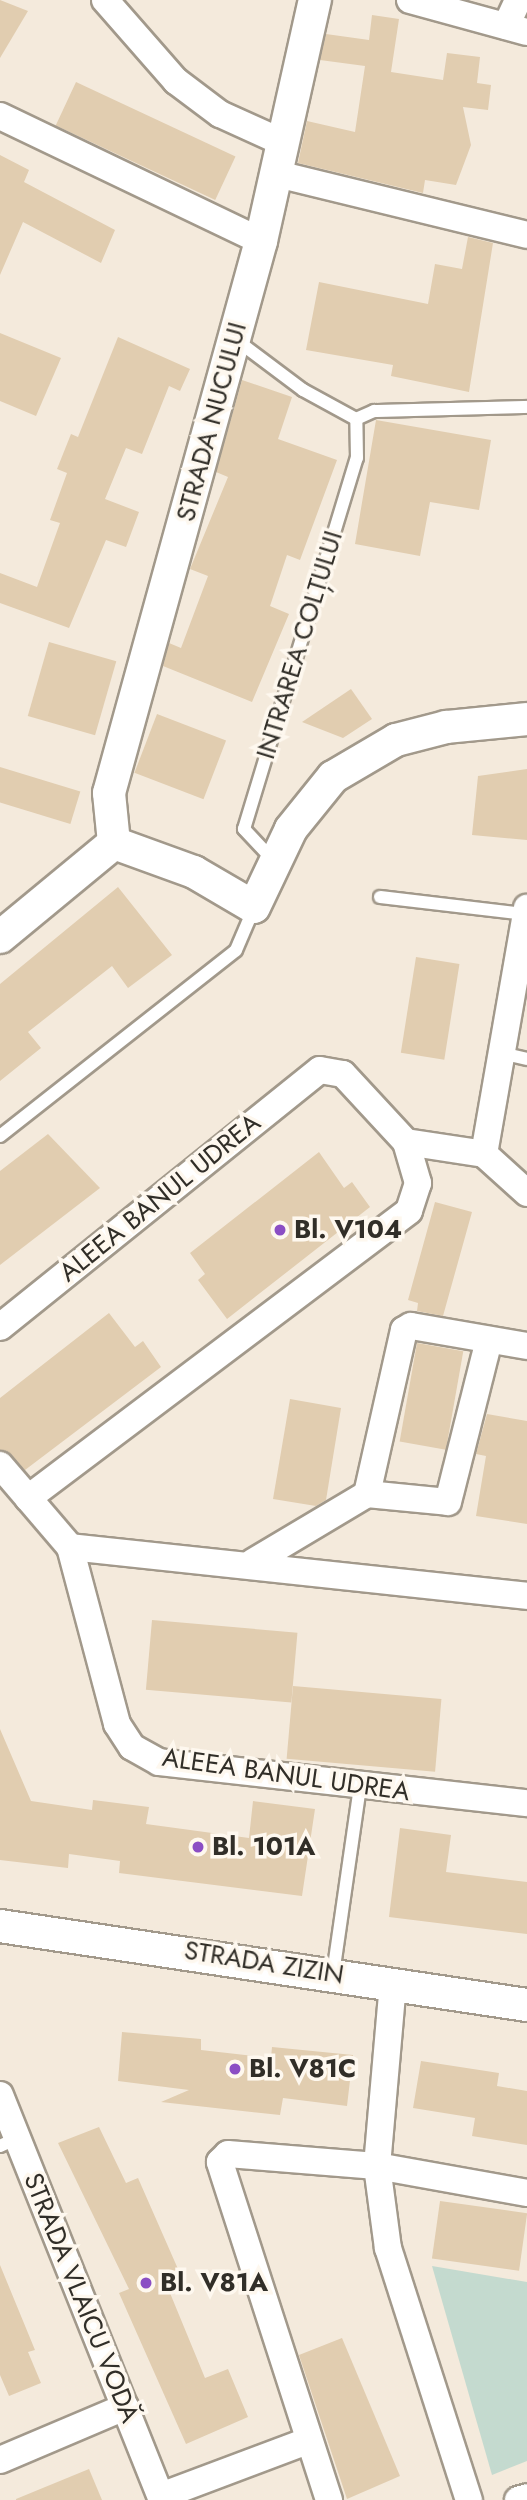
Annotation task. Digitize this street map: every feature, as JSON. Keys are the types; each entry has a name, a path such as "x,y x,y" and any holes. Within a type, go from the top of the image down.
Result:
{"street":[{"path":"105,0 176,81 220,114 284,143"},
{"name":"STRADA NUCULUI","path":"114,843 109,793 261,241 315,0"},
{"path":"410,0 517,29 518,0"},
{"path":"0,116 261,241"},
{"path":"277,174 527,235"},
{"path":"0,937 114,843 194,872 254,908 274,861 309,804 365,755 446,727 527,719"},
{"path":"484,1154 526,911"},
{"name":"ALEEA BANUL UDREA","path":"0,1327 320,1070 343,1074 406,1142"},
{"path":"29,1498 409,1210 418,1183 406,1142 484,1154 527,1193"},
{"path":"367,1494 404,1331 411,1326 527,1346"},
{"path":"253,1562 367,1494 448,1502 489,1340"},
{"name":"ALEEA BANUL UDREA","path":"0,1465 70,1547 117,1724 132,1747 159,1762 360,1787 527,1803"},
{"path":"70,1547 253,1562 527,1596"},
{"name":"STRADA ZIZIN","path":"0,1926 527,2005"},
{"path":"393,1983 377,2166 395,2281 469,2500"},
{"name":"STRADA VLAICU VODĂ","path":"0,2095 9,2142 162,2498"},
{"path":"329,2500 307,2441 220,2162 228,2154 377,2166 527,2193"},
{"path":"0,2460 125,2407"},
{"path":"162,2498 307,2441"},
{"path":"518,2500 527,2497"}],"lane":[{"path":"235,339 303,390 356,419 374,411 527,407"},
{"name":"INTRAREA COLȚULUI","path":"274,861 244,828 357,458 356,419"},
{"path":"380,897 526,911"},
{"path":"0,1136 236,950 254,908"},
{"path":"501,1053 527,1059"},
{"path":"333,1974 360,1787"}],"green space":[{"path":"432,2266 527,2282 527,2461 492,2475"}],"building":[{"path":"0,0 28,11 0,58"},
{"path":"372,15 399,19 391,72 443,80 447,53 480,57 477,83 491,85 488,110 463,107 471,145 456,185 425,180 423,193 298,163 307,121 355,132 365,66 320,60 326,34 369,40"},
{"path":"76,82 236,156 215,200 56,126"},
{"path":"0,155 29,170 24,182 115,230 101,263 23,222 0,275"},
{"path":"468,237 493,243 469,392 391,376 393,365 306,350 319,282 428,304 435,264 462,269"},
{"path":"0,333 61,358 36,416 0,401"},
{"path":"118,337 190,369 180,391 169,386 142,454 126,448 105,499 139,512 126,547 106,540 69,628 0,603 0,573 37,587 60,523 50,520 67,473 57,469 71,434 78,437"},
{"path":"242,380 292,397 278,439 337,460 300,560 287,555 270,606 289,614 252,702 163,666 169,643 181,648 208,576 190,569 228,477 216,472"},
{"path":"376,420 491,440 479,510 430,502 420,556 355,544"},
{"path":"49,642 116,661 95,735 28,716"},
{"path":"351,689 372,719 343,738 302,722"},
{"path":"157,714 226,741 204,799 134,773"},
{"path":"0,767 80,792 70,824 0,803"},
{"path":"527,769 527,840 472,835 478,776"},
{"path":"118,887 172,955 128,988 112,966 28,1032 41,1048 0,1081 0,984"},
{"path":"416,957 459,964 444,1060 401,1053"},
{"path":"48,1134 100,1188 0,1265 0,1171"},
{"name":"Bl. V104","path":"319,1152 344,1188 352,1182 370,1207 227,1319 198,1280 205,1274 190,1253"},
{"path":"435,1202 472,1212 443,1316 417,1311 418,1303 408,1300"},
{"path":"109,1313 135,1347 143,1341 161,1367 25,1470 0,1450 0,1398"},
{"path":"417,1343 463,1351 446,1450 400,1441"},
{"path":"290,1399 341,1408 326,1500 316,1506 273,1499"},
{"path":"487,1414 527,1421 527,1524 476,1516 486,1456 476,1454"},
{"path":"152,1620 297,1633 291,1702 146,1690"},
{"path":"293,1686 441,1699 435,1772 287,1759"},
{"name":"Bl. 101A","path":"0,1729 31,1801 92,1810 93,1800 149,1807 146,1824 249,1838 253,1801 315,1809 302,1896 119,1873 120,1861 69,1854 68,1868 0,1860"},
{"path":"400,1828 451,1835 446,1872 527,1882 527,1934 389,1917"},
{"name":"Bl. V81C","path":"122,2032 201,2039 201,2050 271,2058 272,2047 353,2055 347,2106 283,2098 280,2115 161,2102 189,2090 118,2081"},
{"path":"421,2061 499,2073 497,2086 527,2091 527,2145 472,2136 475,2118 413,2108"},
{"name":"Bl. V81A","path":"99,2127 126,2183 138,2178 178,2269 163,2276 205,2378 228,2369 248,2417 186,2444 119,2293 129,2289 58,2143"},
{"path":"440,2201 527,2213 519,2271 432,2258"},
{"path":"0,2265 35,2350 28,2352 41,2383 9,2396 0,2375"},
{"path":"342,2338 400,2476 347,2499 299,2355"},
{"path":"89,2469 102,2500 16,2500 16,2499"}],"place":[{"name":"Bl. V104","path":"280,1230"},
{"name":"Bl. 101A","path":"198,1847"},
{"name":"Bl. V81C","path":"235,2069"},
{"name":"Bl. V81A","path":"146,2283"}]}
